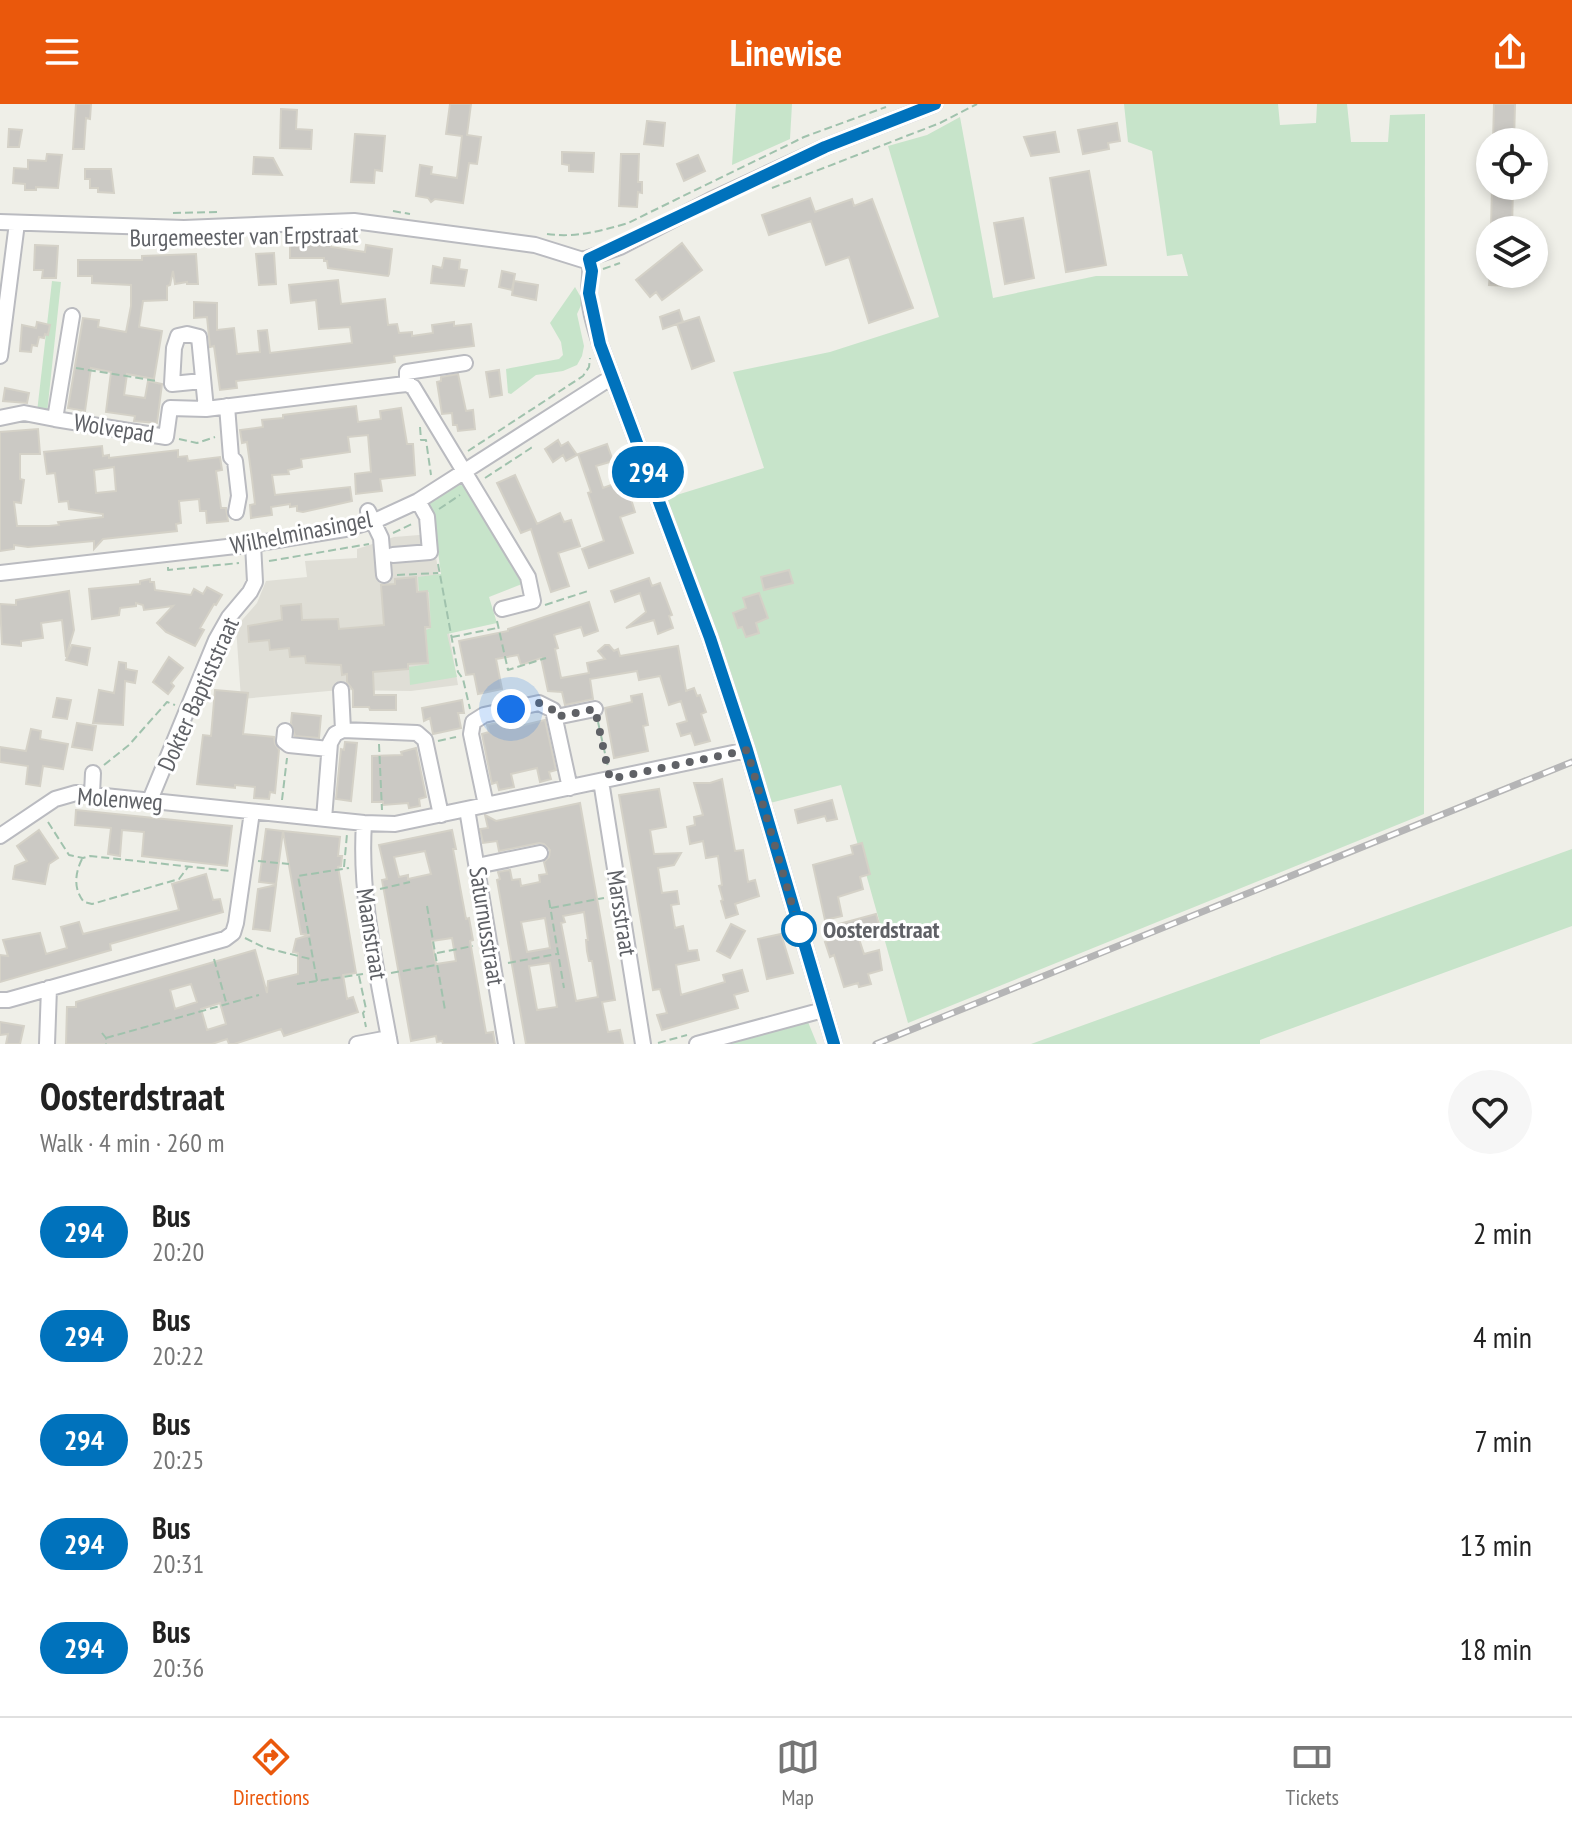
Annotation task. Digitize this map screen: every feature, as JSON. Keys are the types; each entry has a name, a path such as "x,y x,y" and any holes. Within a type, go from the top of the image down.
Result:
{"street":[{"path":"834,1044 747,750 710,638 600,344 589,293 590,265 825,147 935,104"},
{"name":"Burgemeester van Erpstraat","path":"0,222 184,228 354,221 535,245 590,265"},
{"path":"0,356 17,223"},
{"name":"Wolvepad","path":"72,316 55,419 166,437 170,408 206,409 407,384 407,372 465,363"},
{"path":"202,381 172,384 174,348 178,336 187,334 199,337 206,409"},
{"name":"Wilhelminasingel","path":"0,573 323,533 418,501 612,377"},
{"path":"407,384 413,387 528,577 533,600 502,609"},
{"path":"227,406 231,457 235,461 239,496 236,512"},
{"path":"0,418 24,413 55,419"},
{"path":"393,555 430,552 427,517 418,501"},
{"path":"369,516 381,538 384,575"},
{"name":"Dokter Baptiststraat","path":"150,800 216,640 255,582 253,544"},
{"path":"341,690 343,730"},
{"path":"486,805 472,728 484,715 539,703 553,710 556,717 570,788"},
{"path":"556,717 595,709"},
{"path":"324,819 329,749 335,734 343,730 417,733 425,743 441,815"},
{"path":"287,738 329,749"},
{"name":"Molenweg","path":"0,836 65,795 92,794 383,824 414,821 747,750"},
{"path":"92,794 93,773"},
{"name":"Marsstraat","path":"605,780 619,896 643,1044"},
{"name":"Saturnusstraat","path":"467,809 506,1044"},
{"path":"0,1000 225,939 233,933 252,812"},
{"name":"Maanstraat","path":"364,823 364,892 389,1041"},
{"path":"477,866 540,853"},
{"path":"47,1044 49,988"},
{"path":"697,1044 823,1010"},
{"path":"363,1043 389,1041"}],"path":[{"path":"581,234 628,223 804,137 894,104"},
{"path":"768,189 940,123 977,104"},
{"path":"590,265 616,265 629,257"},
{"path":"454,459 583,376 600,344"},
{"path":"63,365 172,384"},
{"path":"419,424 421,440 426,440 431,476"},
{"path":"166,437 197,443 229,432"},
{"path":"167,554 168,570 254,563 348,549 427,517"},
{"path":"425,743 472,728 451,638 436,552 430,552"},
{"path":"384,575 438,573"},
{"path":"533,600 543,606 588,591"},
{"path":"502,609 497,620 508,670 546,658"},
{"path":"451,638 499,628"},
{"path":"93,773 129,745 167,702 186,710"},
{"path":"595,709 605,780"},
{"path":"378,731 383,824"},
{"path":"281,815 287,738"},
{"path":"40,809 69,855 188,867 289,864"},
{"path":"344,867 348,821"},
{"path":"83,858 77,869 76,886 84,902 92,904 179,879 188,867"},
{"path":"317,981 298,876 344,867 362,870"},
{"path":"364,892 410,882"},
{"path":"550,908 619,896"},
{"path":"549,900 564,988"},
{"path":"427,906 445,1010"},
{"path":"233,933 263,947 313,960"},
{"path":"209,943 227,1004"},
{"path":"435,953 489,943"},
{"path":"493,966 558,954"},
{"path":"297,984 437,964"},
{"path":"359,974 363,1043"},
{"path":"106,1038 259,995"},
{"path":"102,1033 106,1044"}],"shaded area":[{"path":"432,534 458,685 411,691 340,690 241,699 236,627 257,603 266,581 307,577 305,561 357,558 357,549 394,537"}],"green space":[{"path":"736,104 792,104 790,139 732,165"},
{"path":"1124,104 1278,104 1280,125 1316,123 1317,104 1347,104 1351,142 1388,142 1390,115 1425,114 1424,814 908,1023 841,785 770,803 667,498 764,468 733,372 830,352 939,317 888,146 927,135 960,117 993,298 1096,276 1188,276 1182,254 1167,256 1152,151 1128,142"},
{"path":"52,281 61,282 47,413 37,412"},
{"path":"575,287 583,301 577,314 584,346 577,365 563,371 536,375 511,394 508,393 506,369 559,359 563,355 561,342 550,323"},
{"path":"456,484 466,486 522,584 489,597 497,623 447,634 457,677 410,685 409,667 429,664 426,630 431,628 429,592 419,591 418,577 441,574 433,515 425,504"},
{"path":"1572,849 1572,926 1260,1040 1260,1044 1031,1044"},
{"path":"808,1022 817,1044 726,1044"}],"building":[{"path":"76,104 91,104 90,119 86,118 84,149 73,149"},
{"path":"450,104 471,104 467,135 481,137 477,164 469,163 463,203 435,199 431,202 428,198 416,196 420,165 432,167 431,174 457,178 462,136 446,134"},
{"path":"1494,104 1515,104 1514,128 1493,128"},
{"path":"281,109 297,110 296,129 312,130 311,149 280,148"},
{"path":"647,121 665,123 663,146 644,144"},
{"path":"1117,123 1120,141 1108,143 1109,149 1083,154 1078,130"},
{"path":"9,129 22,130 19,147 8,147"},
{"path":"1055,132 1059,152 1031,156 1024,137"},
{"path":"355,134 385,136 382,171 375,170 374,183 351,182"},
{"path":"562,152 594,153 593,172 569,171 569,165 562,164"},
{"path":"47,154 62,155 58,188 25,190 25,184 13,183 14,168 28,169 28,160 46,161"},
{"path":"621,154 639,154 638,182 642,182 642,193 638,192 637,207 619,206"},
{"path":"698,155 705,171 684,181 677,164"},
{"path":"254,157 273,158 282,175 253,174"},
{"path":"85,169 111,169 114,193 90,188 90,179 85,179"},
{"path":"1089,171 1106,265 1066,272 1050,178"},
{"path":"810,198 815,212 852,199 854,206 872,199 913,308 869,323 849,257 826,265 811,221 769,235 762,215"},
{"path":"1492,200 1513,200 1512,216 1491,216"},
{"path":"1023,218 1034,278 1005,284 994,223"},
{"path":"290,241 331,242 331,247 365,252 366,245 392,249 389,274 328,268 324,258 290,258"},
{"path":"682,243 702,270 662,300 656,292 650,297 636,280"},
{"path":"35,245 58,246 56,278 42,278 43,270 34,270"},
{"path":"274,253 276,284 259,285 256,254"},
{"path":"196,254 198,284 175,284 173,271 170,285 167,286 167,300 143,301 139,327 162,331 154,379 127,374 124,395 145,398 148,381 162,384 157,423 134,421 135,416 106,412 111,372 91,368 85,411 68,408 83,318 99,320 98,327 126,332 131,306 131,285 92,283 92,276 78,276 78,260 142,260 142,256"},
{"path":"444,258 460,260 459,269 467,270 464,286 431,283 433,266 442,268"},
{"path":"502,271 515,274 512,290 499,287"},
{"path":"338,280 341,304 385,299 388,325 397,324 399,333 412,332 412,336 433,333 432,325 454,322 454,326 471,324 474,346 394,356 395,362 389,363 236,381 237,388 220,390 207,317 194,318 194,302 217,303 217,330 234,328 237,354 260,352 258,331 267,330 270,353 352,343 350,327 319,329 316,300 291,303 289,285"},
{"path":"514,281 538,285 536,300 512,295"},
{"path":"679,310 683,322 663,329 660,317"},
{"path":"699,317 714,361 692,369 677,324"},
{"path":"37,322 50,325 48,335 39,337 37,346 32,345 31,352 20,351 22,325 36,328"},
{"path":"499,370 502,395 490,397 486,372"},
{"path":"458,374 466,411 473,410 475,429 458,431 457,425 453,425 452,413 442,414 437,382 441,381 441,377"},
{"path":"5,388 29,393 27,403 3,401"},
{"path":"356,406 358,422 381,419 380,411 401,408 407,444 413,444 415,475 380,479 382,491 356,494 355,474 371,472 368,435 348,437 350,452 301,459 302,467 288,470 289,474 272,475 275,495 350,487 352,501 303,512 297,511 297,506 290,507 290,504 271,507 272,515 251,518 250,505 255,504 252,479 247,442 242,443 240,430 263,427 262,420 283,418 283,415"},
{"path":"38,429 40,454 20,454 20,479 24,480 21,503 14,502 17,526 59,525 58,522 103,517 103,514 69,509 68,501 59,502 55,473 47,474 44,452 102,446 103,456 109,455 109,458 178,450 178,457 187,456 188,461 220,457 222,470 216,471 221,508 226,508 228,521 207,523 206,511 200,511 199,499 179,501 181,523 176,524 177,531 103,539 94,549 94,541 28,547 14,545 14,549 0,551 0,432","holes":["114,467 116,491 96,493 94,470"]},
{"path":"558,440 561,446 568,442 577,455 566,461 563,455 553,462 545,449"},
{"path":"607,444 613,461 596,466 603,488 625,480 635,512 620,517 633,553 589,568 582,549 604,541 578,454"},
{"path":"515,475 537,524 560,513 564,522 571,520 580,546 558,553 569,586 551,592 531,529 521,533 497,483"},
{"path":"789,570 793,583 764,590 761,577"},
{"path":"416,577 417,592 427,591 430,627 425,627 428,663 408,664 408,669 373,672 374,695 396,695 396,710 353,707 353,690 347,682 347,674 342,675 341,665 306,663 305,656 290,657 289,648 270,650 269,640 249,642 248,626 282,620 281,606 301,604 302,620 338,619 339,629 384,625 381,585 395,584 395,579"},
{"path":"649,578 652,586 660,583 672,615 669,616 673,628 658,634 654,620 626,628 646,612 640,593 615,602 611,591"},
{"path":"150,579 154,582 155,590 191,595 194,589 203,594 207,587 222,595 200,628 204,630 195,646 166,632 157,623 173,606 144,610 143,605 136,603 136,606 120,608 119,615 92,619 89,589 140,584 140,581"},
{"path":"69,591 74,630 66,657 62,620 41,623 43,638 21,641 21,646 2,644 0,604 16,605 16,600"},
{"path":"759,593 768,618 756,623 759,633 746,637 742,627 738,628 733,613 746,608 743,598"},
{"path":"589,602 598,631 584,636 581,627 554,635 561,678 589,673 587,663 605,659 598,651 605,645 614,651 618,649 620,656 678,646 686,691 694,688 697,696 700,695 706,712 701,714 710,741 695,745 691,733 681,736 677,724 687,721 681,701 669,705 660,676 639,680 637,671 590,679 593,699 565,705 562,692 548,691 541,658 521,665 518,655 496,659 502,689 478,694 474,674 466,675 459,641 508,631"},
{"path":"72,645 90,648 87,665 66,660"},
{"path":"169,657 183,668 171,683 174,686 168,694 153,682"},
{"path":"119,662 126,663 126,669 137,671 135,683 125,681 123,725 93,723 99,690 114,693"},
{"path":"215,690 248,693 243,734 274,737 279,750 275,793 270,792 269,799 254,798 255,787 197,784 203,735 211,736"},
{"path":"642,694 648,725 643,726 648,751 614,758 605,708 632,702 631,696"},
{"path":"57,698 71,700 67,719 53,717"},
{"path":"462,700 464,713 458,713 461,728 433,734 430,718 424,721 422,708"},
{"path":"292,713 321,716 319,738 295,736"},
{"path":"512,720 514,726 520,726 545,720 556,770 549,772 551,779 540,782 537,768 511,774 514,787 499,790 497,782 492,784 482,734 489,732 487,725"},
{"path":"77,723 96,726 92,750 72,747"},
{"path":"31,729 41,731 40,739 68,744 63,769 43,766 40,786 26,784 28,766 0,762 0,747 26,751"},
{"path":"345,742 357,743 351,801 336,799 341,749 344,750"},
{"path":"416,748 426,797 419,799 420,806 409,808 408,803 383,805 383,802 372,802 372,756 402,755 401,752"},
{"path":"722,779 735,851 743,850 748,882 755,880 759,896 735,904 738,914 726,918 719,886 722,885 718,856 706,858 703,841 690,844 687,827 695,825 694,817 703,815 694,783"},
{"path":"659,789 666,827 650,830 654,854 681,853 674,865 658,868 662,893 677,891 679,904 671,905 675,928 683,926 688,951 697,950 699,960 676,965 681,995 725,982 723,975 742,970 748,991 734,995 738,1008 662,1030 657,1015 667,1013 660,989 653,990 619,795"},
{"path":"832,800 837,819 827,821 825,816 798,823 795,810"},
{"path":"580,803 615,1000 602,1002 608,1032 620,1030 623,1044 526,1044 497,880 500,879 498,872 510,870 512,880 520,879 521,886 540,882 539,875 547,874 544,862 550,850 539,843 499,851 497,841 483,843 480,829 488,828 485,815 496,821","holes":["584,912 587,951 589,961 592,961 598,997 576,1001 561,923 565,922 563,916","545,918 550,948 527,952 521,922","550,963 557,1007 537,1010 529,966"]},
{"path":"76,810 232,826 227,866 142,856 144,832 122,830 120,856 108,854 111,828 75,825"},
{"path":"266,829 283,831 276,884 259,882"},
{"path":"39,830 58,858 49,864 45,884 13,879 15,866 27,861 17,846"},
{"path":"452,830 466,919 469,918 473,940 470,941 486,1033 493,1032 495,1044 443,1044 442,1041 437,1042 436,1036 411,1041 382,880 387,879 379,845","holes":["425,851 431,874 408,879 408,875 399,877 394,857","452,938 456,961 436,964 432,941"]},
{"path":"283,831 340,837 338,856 342,856 341,866 338,867 356,973 343,975 347,999 353,997 358,1012 284,1036 281,1029 234,1044 229,1044 227,1039 212,1044 66,1044 67,1007 76,1007 76,1002 255,950 267,993 268,981 298,974 298,953 293,952 296,939 310,935 301,934","holes":["191,984 197,1002 175,1009 170,990","220,1003 226,1024 207,1030 201,1009"]},
{"path":"862,843 870,874 860,877 863,889 838,897 842,916 825,920 813,865 853,854 851,846"},
{"path":"206,874 213,900 220,899 223,912 110,944 111,950 0,982 0,955 8,956 3,940 40,933 46,954 67,948 61,927 79,922 83,934 179,910 172,884"},
{"path":"276,885 270,931 253,929 258,889"},
{"path":"876,914 879,924 856,930 864,954 879,950 882,970 868,974 871,984 859,987 858,983 844,987 834,955 830,957 825,942 842,937 839,924"},
{"path":"731,924 745,931 730,958 717,951"},
{"path":"781,934 793,973 767,979 758,939"},
{"path":"0,1022 24,1026 20,1044 6,1044 8,1034 0,1035"}],"railway":[{"path":"876,1044 1572,762"}],"bus line":[{"name":"294","path":"834,1044 747,750 710,638 600,344 589,293 592,271 589,259 620,247 825,147 935,104"}],"place":[{"name":"Oosterdstraat","path":"799,929"}],"route":[{"path":"511,709 539,703 547,705 556,717 595,709 610,779 747,750 803,942 799,929"}]}
